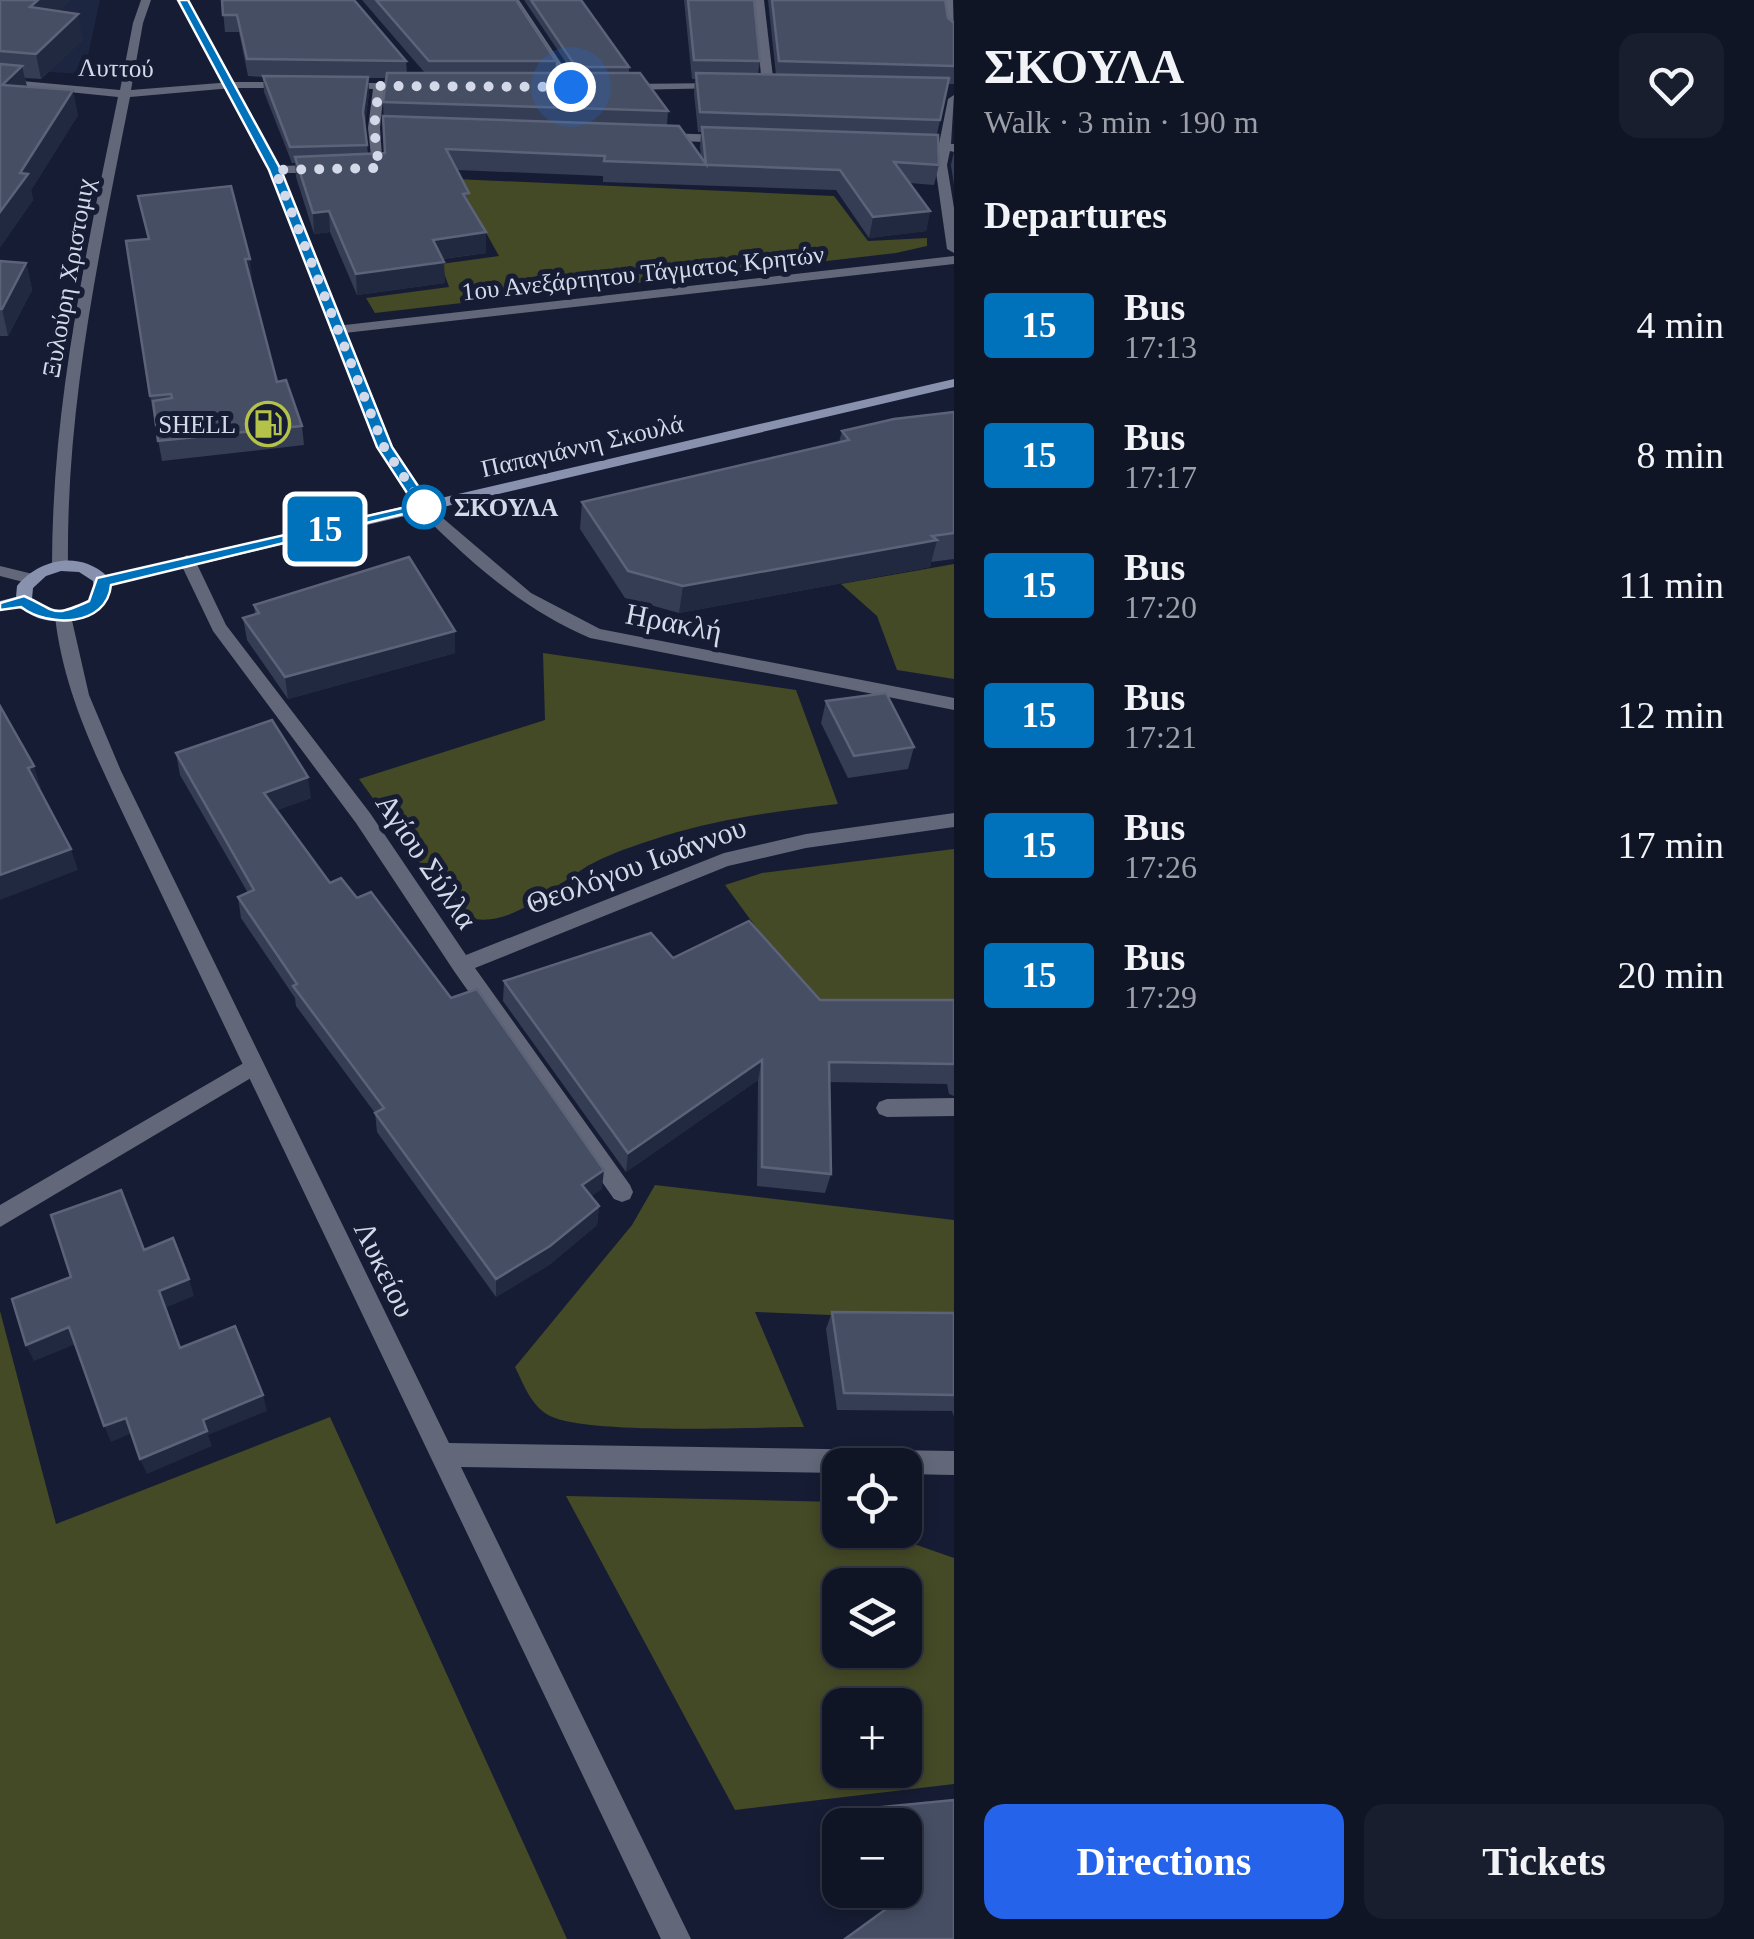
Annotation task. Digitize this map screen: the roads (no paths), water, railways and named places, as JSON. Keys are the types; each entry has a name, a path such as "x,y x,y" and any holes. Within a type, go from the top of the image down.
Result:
{"street":[{"name":"Ξυλούρη Χριστομιχ","path":"60,566 57,515 61,448 97,232 138,23 146,0"},
{"path":"183,0 275,170 384,447 424,507"},
{"path":"514,0 571,87"},
{"path":"759,0 768,86"},
{"path":"948,0 954,36"},
{"path":"324,86 425,86 413,72"},
{"name":"Λυττού","path":"0,82 126,94 232,85 306,86"},
{"path":"275,170 379,168 374,128 379,86"},
{"path":"610,87 728,86"},
{"path":"748,86 784,86"},
{"path":"552,87 590,87"},
{"path":"938,90 954,91"},
{"path":"954,99 941,186 954,249"},
{"path":"374,128 394,129"},
{"path":"649,136 747,140"},
{"path":"894,145 948,148"},
{"name":"1ου Ανεξάρτητου Τάγματος Κρητών","path":"336,330 954,260"},
{"name":"Παπαγιάννη Σκουλά","path":"103,582 954,383"},
{"name":"Ηρακλή","path":"424,507 530,601 572,626 596,634 954,704"},
{"name":"Αγίου Σύλλα","path":"186,560 219,627 363,818 622,1192"},
{"path":"0,606 24,601 42,615 63,616 94,605 102,596 103,582 86,568 60,566 31,579 25,586 24,601"},
{"path":"0,571 31,579"},
{"name":"Λυκείου","path":"63,616 71,664 98,738 676,1939"},
{"name":"Θεολόγου Ιωάννου","path":"461,964 724,860 806,841 954,820"},
{"path":"0,1217 254,1066"},
{"path":"886,1108 954,1106"},
{"path":"442,1455 954,1463"}],"place":[{"name":"SHELL","path":"268,424"},
{"name":"ΣΚΟΥΛΑ","path":"424,507"}]}
